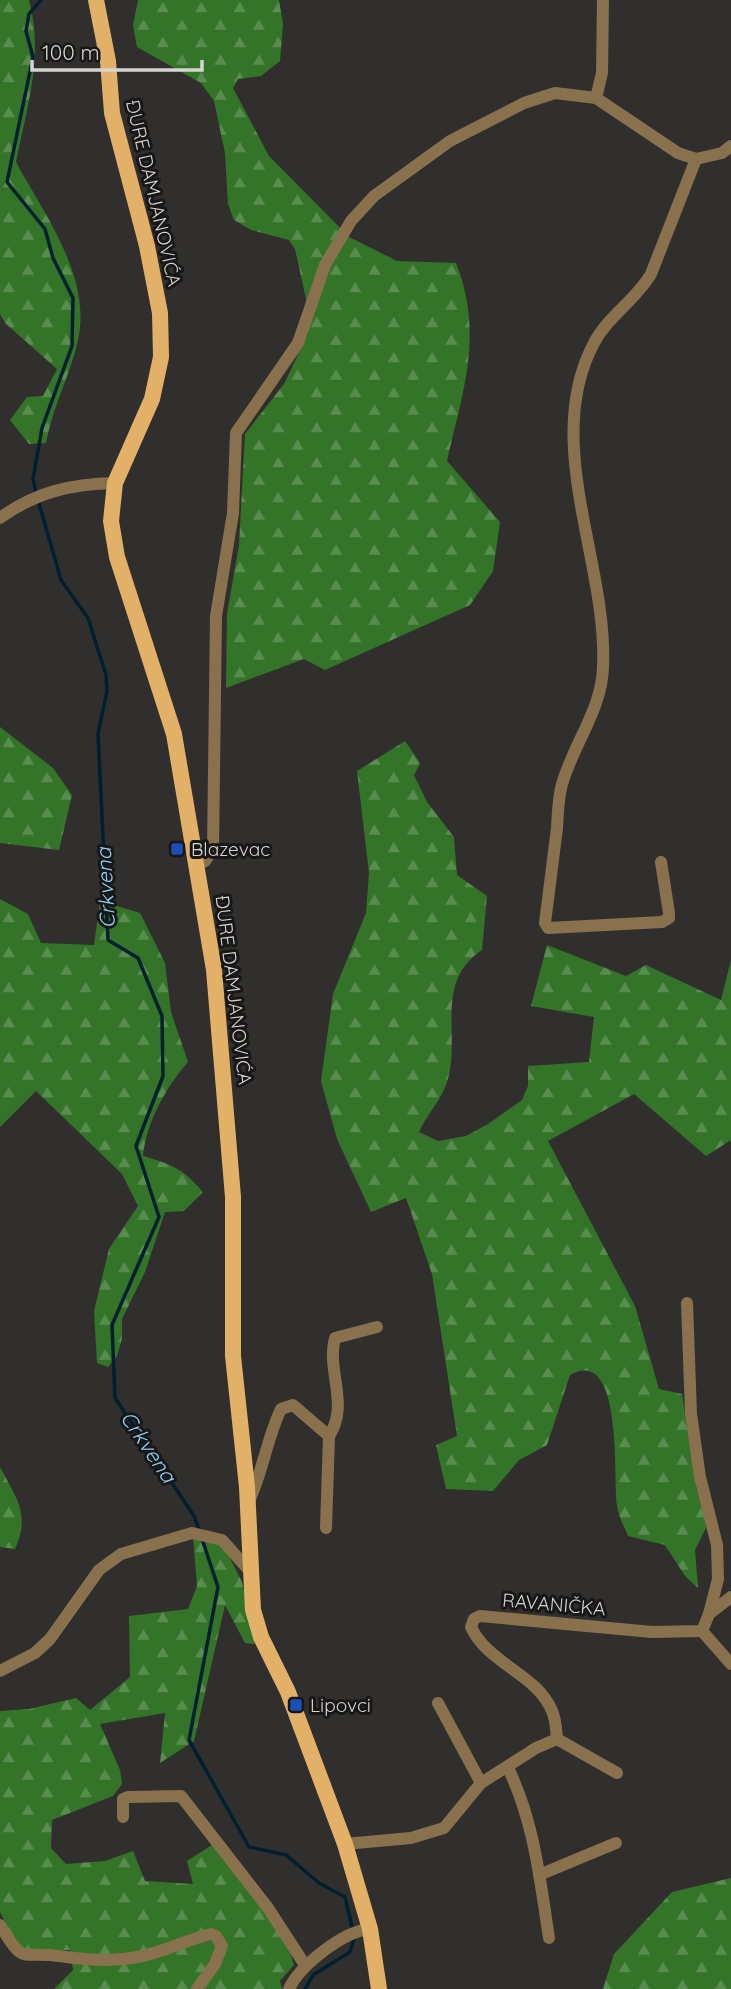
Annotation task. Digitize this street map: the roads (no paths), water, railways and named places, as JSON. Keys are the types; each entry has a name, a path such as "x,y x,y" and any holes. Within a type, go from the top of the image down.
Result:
{"main road":[{"name":"ĐURE DAMJANOVIĆA","path":"96,0 108,61 111,113 147,246 160,313 161,357 152,399 115,483 111,521 117,556 174,734 216,981 233,1197 233,1356 248,1503 248,1569 253,1610 261,1637 288,1692 345,1844 359,1931 379,1989"}],"street":[{"path":"596,98 602,73 603,0"},
{"path":"196,866 205,861 213,850 216,616 233,513 236,433 298,343 326,265 351,220 374,196 450,141 524,103 555,93 596,98 678,153 695,159 722,153 731,146"},
{"path":"661,862 669,913 662,922 548,928 545,923 562,782 598,698 604,668 602,627 593,566 577,486 575,418 580,385 587,358 604,326 644,286 651,274 695,159"},
{"path":"0,518 38,495 63,487 115,483"},
{"path":"687,1303 691,1414 700,1477 717,1545 718,1579 702,1631 731,1664"},
{"path":"326,1528 329,1436 337,1424 340,1408 335,1338 377,1327"},
{"path":"248,1503 261,1473 274,1424 284,1405 296,1406 329,1436"},
{"path":"1,1668 36,1653 50,1640 99,1570 121,1554 192,1533 222,1540 248,1569"},
{"path":"709,1614 731,1597"},
{"name":"RAVANIČKA","path":"557,1739 552,1710 527,1682 489,1653 471,1627 474,1619 480,1616 652,1632 702,1631"},
{"path":"438,1703 481,1783"},
{"path":"345,1844 411,1838 443,1828 481,1783 536,1748 557,1739 617,1773"},
{"path":"508,1768 524,1803 549,1938"},
{"path":"122,1817 123,1799 128,1797 181,1796 268,1908 306,1965"},
{"path":"539,1875 616,1843"},
{"path":"0,1925 14,1950 31,1957 53,1955 104,1962 132,1959 199,1936 216,1936 221,1950 215,1964 197,1989"},
{"path":"279,1989 291,1985 306,1965 359,1931"}],"waterway":[{"name":"Crkvena","path":"36,493 33,479 42,428 72,346 73,298 53,258 45,229 7,182 33,57 26,31 29,14 41,0"},
{"name":"Crkvena","path":"38,500 61,580 88,618 106,675 107,691 98,734 108,940 138,958 162,1016 163,1076 136,1146 159,1217 112,1325 115,1398 194,1516 200,1532"},
{"name":"Crkvena","path":"202,1539 218,1587 189,1740 249,1847 286,1855 319,1883 345,1897 353,1931"},
{"name":"Crkvena","path":"305,1989 313,1975 350,1952 354,1939"}],"place":[{"name":"Blazevac","path":"177,849"},
{"name":"Lipovci","path":"296,1705"}]}
